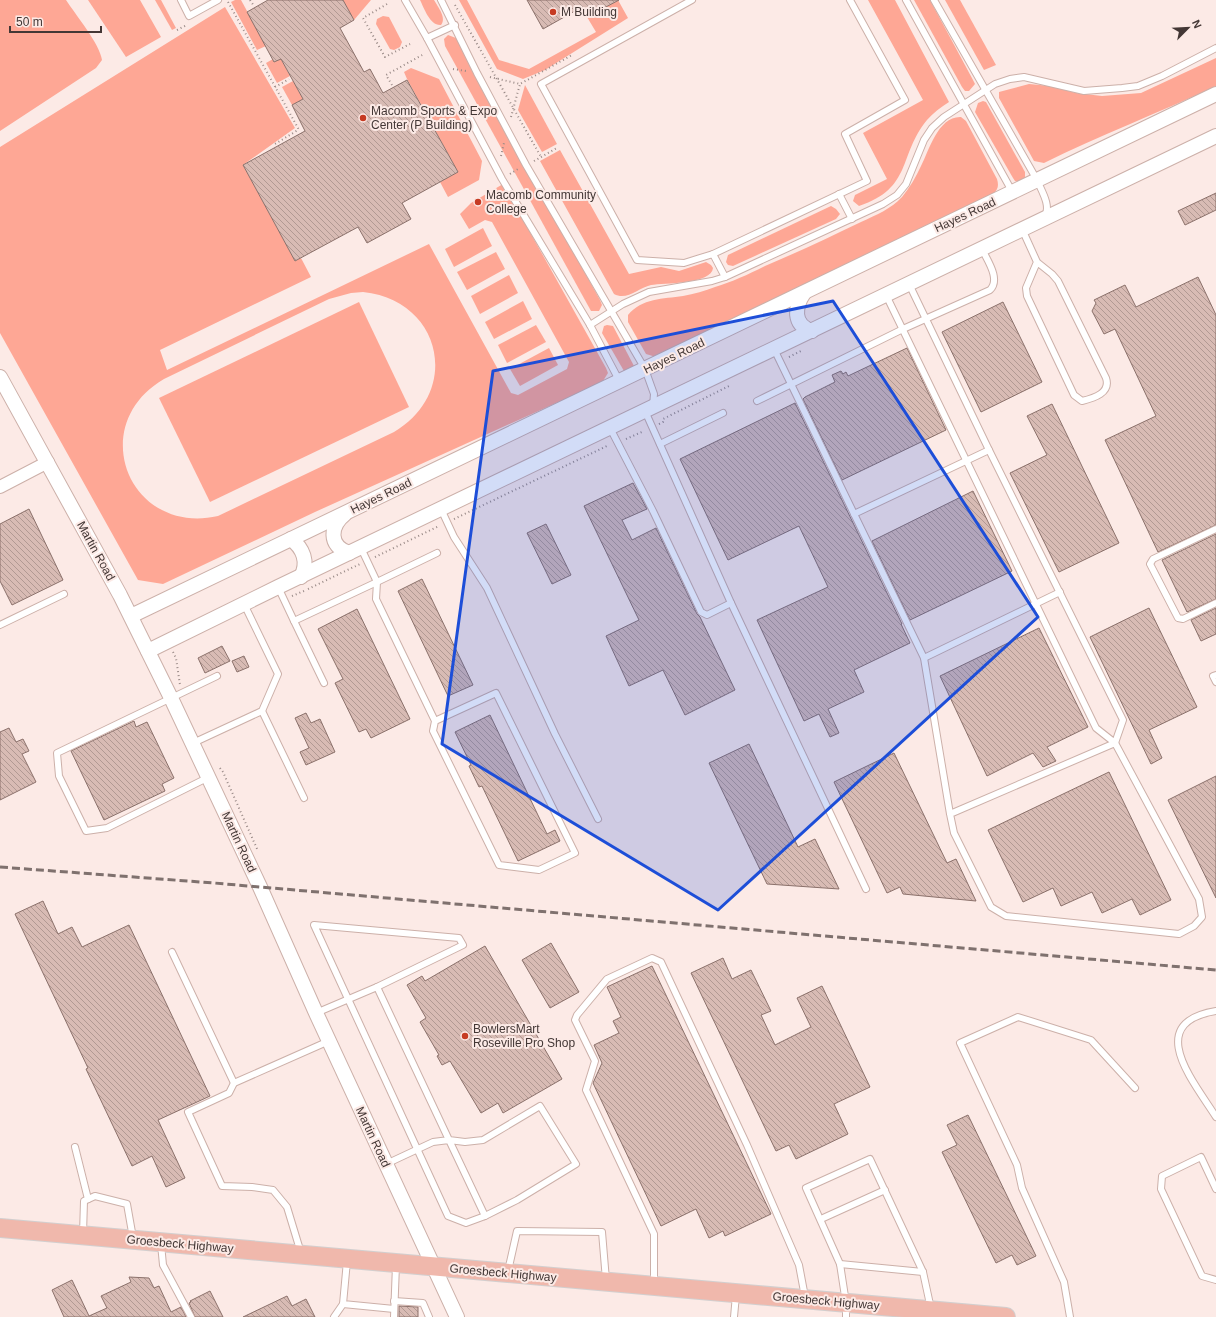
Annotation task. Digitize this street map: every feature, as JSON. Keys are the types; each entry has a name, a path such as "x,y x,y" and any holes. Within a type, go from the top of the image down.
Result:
{"main road":[{"name":"Groesbeck Highway","path":"0,1228 806,1299 846,1310 872,1308 931,1310 1006,1317"}],"street":[{"name":"Hayes Road","path":"131,616 1013,193 1216,94"},
{"path":"148,651 1216,136"},
{"path":"804,292 799,301 797,316 803,327 812,331"},
{"name":"Martin Road","path":"0,377 48,462 131,616 148,651 178,695 193,743 456,1317"},
{"path":"0,487 48,462"},
{"path":"351,511 338,521 334,529 333,536 335,543 339,548 355,550"},
{"path":"291,539 301,549 304,555 305,567 301,576"}],"lane":[{"path":"181,0 190,16 218,0"},
{"path":"405,0 427,38 502,179 590,326 620,382"},
{"path":"441,0 455,25 477,73 526,165 645,369 654,394 649,410 660,444 731,603 866,890"},
{"path":"692,0 541,84 637,260 684,263 713,254 867,181 845,134 905,100 850,0"},
{"path":"906,0 1013,193"},
{"path":"934,0 1037,180 1046,204 1046,214 1044,219"},
{"path":"427,38 455,25"},
{"path":"590,326 623,304 649,292 712,281 725,277 852,220 883,204 897,195 906,184 924,140 932,128 944,117 964,103 985,89 1002,81 1018,77 1038,79 1084,91 1138,86 1162,76 1216,48"},
{"path":"839,194 852,220"},
{"path":"1022,229 1037,262 1058,281 1106,378 1108,383 1106,390 1098,396 1082,401 1074,395 1027,296 1026,288 1037,262"},
{"path":"757,401 926,318 990,290 994,283 992,271 982,249"},
{"path":"713,254 725,277"},
{"path":"909,284 989,450 1123,720 1115,743 950,814"},
{"path":"774,349 924,658 954,833 991,907 1006,916 1179,934 1194,926 1202,916 1199,899 1115,743 1096,728 1035,605 886,295"},
{"path":"660,444 723,413"},
{"path":"610,428 653,511 701,612 707,615 731,603"},
{"path":"854,514 989,450"},
{"path":"441,509 454,536 487,588 555,734 598,819"},
{"path":"1216,529 1153,559 1150,564 1178,618 1182,619 1216,603"},
{"path":"355,550 377,582 376,599 435,721 433,731 499,865 539,870 575,853 496,692 435,721"},
{"path":"294,621 437,553"},
{"path":"278,587 324,683"},
{"path":"924,658 1060,592"},
{"path":"0,625 64,594"},
{"path":"193,743 262,711 278,674 244,604"},
{"path":"1216,675 1213,676 1216,682"},
{"path":"209,777 107,828 86,831 59,776 57,753 217,676"},
{"path":"262,711 304,798"},
{"path":"316,1013 348,999 377,987 463,945 459,938 314,925 348,999 416,1150 448,1216 466,1223 484,1216 517,1200 576,1164 540,1106 483,1140 465,1142 449,1140 433,1142 416,1150 386,1164"},
{"path":"172,952 234,1083"},
{"path":"654,1286 654,1234 586,1090 595,1061 575,1020 577,1015 607,979 652,958 661,962 747,1145 799,1265 806,1299"},
{"path":"377,987 484,1216"},
{"path":"1216,1012 1200,1016 1188,1022 1180,1031 1178,1041 1180,1056 1194,1083 1216,1117"},
{"path":"1070,1317 1064,1282 1022,1188 1017,1165 960,1043 1018,1017 1091,1040 1135,1088"},
{"path":"301,1255 286,1207 273,1190 252,1187 222,1186 188,1112 229,1093 234,1083 329,1040"},
{"path":"75,1147 88,1199"},
{"path":"1216,1189 1201,1157 1162,1176 1161,1189 1202,1276 1216,1280"},
{"path":"846,1310 840,1264 806,1188 870,1160 923,1272 931,1310"},
{"path":"820,1219 885,1190"},
{"path":"83,1236 84,1201 95,1196 127,1204 134,1240"},
{"path":"507,1272 517,1231 602,1232 606,1282"},
{"path":"161,1242 164,1265 191,1317"},
{"path":"334,1317 343,1304 347,1259"},
{"path":"394,1317 396,1263"},
{"path":"840,1264 923,1272"},
{"path":"734,1317 736,1293"},
{"path":"394,1301 423,1303 428,1317"},
{"path":"343,1304 394,1309"}],"path":[{"path":"250,0 254,6"},
{"path":"452,0 541,157"},
{"path":"228,2 298,130 275,144 276,146"},
{"path":"388,4 364,18 386,58 410,44"},
{"path":"392,85 386,75 424,54"},
{"path":"275,87 289,79"},
{"path":"169,642 176,658 180,685 178,695"},
{"path":"219,768 223,772 257,846 259,855"}],"highlighted area":[{"path":"833,301 1038,617 718,910 442,744 493,371"}],"shaded area":[{"path":"0,0 66,0 97,46 102,60 96,68 0,131"},
{"path":"88,0 140,0 161,37 126,57"},
{"path":"155,0 161,0 176,28 172,30"},
{"path":"241,0 266,46 257,50 231,2"},
{"path":"343,0 371,0 354,20"},
{"path":"420,0 434,0 440,9 443,19 441,25 437,25 431,20"},
{"path":"459,0 467,0 499,60 529,69 596,32 587,17 618,0 628,18 545,70 523,79 497,69"},
{"path":"868,0 895,0 949,102 929,117 918,133 897,180 888,190 876,199 859,206 853,201 855,195 887,179 863,133 923,100"},
{"path":"914,0 930,0 975,84 969,91 965,91 962,87"},
{"path":"945,0 960,0 996,65 984,70"},
{"path":"225,7 295,128 243,165 295,261 301,258 311,277 160,350 167,370 429,244 511,393 518,395 567,369 569,362 492,222 485,220 469,229 460,214 471,203 503,184 608,373 603,381 596,385 315,512 163,584 138,580 0,333 0,147","holes":["363,292 390,299 411,312 425,329 434,350 435,372 429,394 415,415 394,432 218,516 187,518 161,510 141,494 128,472 123,448 127,423 140,399 164,379 329,299 351,293"]},
{"path":"383,16 389,17 402,42 400,47 394,50 390,49 376,24 377,19"},
{"path":"448,35 456,38 600,300 602,305 599,311 591,311 445,46 444,39"},
{"path":"1216,58 1216,86 1044,163 1034,161 999,98 999,92 1029,84 1050,86 1076,93 1102,96 1141,93"},
{"path":"273,59 274,62 281,59 290,76 277,83 266,63"},
{"path":"411,68 439,79 482,161 479,180 448,197 440,182 458,172 407,79 404,72"},
{"path":"293,81 303,99 292,105 282,87"},
{"path":"525,85 557,144 542,152 518,110"},
{"path":"983,101 986,102 1025,172 1025,178 1018,182 1013,178 975,112 978,103"},
{"path":"961,117 966,121 997,179 998,187 993,194 656,357 646,354 628,322 628,315 634,309 646,302 683,296 707,290 747,275 883,211 898,201 908,189 940,128 953,118"},
{"path":"560,150 629,274 661,267 679,271 706,262 713,268 711,273 705,277 686,282 651,285 628,295 619,296 614,294 540,161"},
{"path":"831,206 840,214 836,219 733,266 728,265 726,262 728,255"},
{"path":"483,228 492,246 454,267 445,249"},
{"path":"496,252 505,269 467,290 457,272"},
{"path":"509,275 518,293 480,314 471,296"},
{"path":"523,301 532,319 494,339 485,322"},
{"path":"359,302 409,407 210,502 159,398"},
{"path":"536,325 546,342 507,363 498,345"},
{"path":"604,326 613,326 634,366 624,371 602,333"},
{"path":"549,348 558,365 520,386 510,369"}],"building":[{"name":"Macomb Sports & Expo Center (P Building)","path":"268,0 343,0 354,20 340,28 364,72 370,69 383,93 407,80 458,172 402,203 411,219 367,243 358,227 295,261 243,165 305,131 292,105 303,99 281,59 274,62 247,12"},
{"name":"M Building","path":"527,0 619,0 587,17 582,7 543,29"},
{"path":"1216,193 1216,210 1185,225 1178,211"},
{"path":"1198,277 1216,315 1216,525 1158,552 1105,440 1156,416 1115,329 1104,334 1092,311 1096,303 1094,300 1125,285 1136,307"},
{"path":"1003,302 1042,382 981,412 942,332"},
{"path":"907,348 946,430 842,480 803,399 835,382 832,375 841,371 843,374 846,372 848,376"},
{"path":"795,403 910,643 854,670 864,692 828,709 839,733 830,737 819,714 804,721 757,620 828,587 799,526 728,560 680,459"},
{"path":"1052,404 1119,543 1059,572 1010,473 1047,455 1027,416"},
{"path":"633,483 647,509 622,520 632,540 656,528 735,690 685,715 663,670 629,686 606,636 639,620 584,506"},
{"path":"973,491 1012,571 910,620 872,541"},
{"path":"29,509 63,580 12,605 0,581 0,524"},
{"path":"546,524 571,575 552,584 527,533"},
{"path":"1216,534 1216,599 1187,612 1162,560"},
{"path":"422,579 473,685 448,696 398,591"},
{"path":"1149,608 1197,707 1149,730 1162,758 1151,764 1090,637"},
{"path":"1216,608 1216,634 1201,641 1191,620"},
{"path":"357,609 410,719 371,738 366,729 359,732 335,683 343,679 318,629"},
{"path":"1039,628 1088,727 1047,747 1056,761 1043,767 1033,753 987,776 940,676"},
{"path":"222,646 230,661 205,673 198,658"},
{"path":"244,656 249,667 237,672 232,661"},
{"path":"306,713 311,723 320,719 335,752 306,765 300,752 309,748 295,718"},
{"path":"490,715 547,834 555,830 560,841 518,861 482,786 479,787 469,766 471,765 455,732"},
{"path":"134,721 136,727 147,722 174,778 162,784 165,791 104,820 71,751"},
{"path":"9,728 16,742 23,739 29,751 22,754 36,782 0,800 0,732"},
{"path":"749,744 798,847 815,839 839,889 767,884 709,763"},
{"path":"894,753 947,863 956,859 976,901 903,894 900,887 887,893 834,782"},
{"path":"1109,772 1171,900 1140,915 1132,899 1102,913 1092,892 1061,906 1053,888 1023,902 988,830"},
{"path":"1216,776 1216,898 1168,800"},
{"path":"43,901 58,934 72,927 82,947 129,925 210,1096 158,1120 185,1178 166,1187 152,1156 132,1166 86,1069 88,1068 15,914"},
{"path":"551,943 579,992 550,1008 522,960"},
{"path":"485,946 562,1079 503,1113 498,1103 481,1113 450,1061 442,1065 437,1056 439,1055 420,1022 426,1018 407,985 422,976 425,981"},
{"path":"723,958 732,979 751,970 771,1011 761,1015 775,1045 811,1027 797,998 822,986 870,1087 834,1104 848,1134 796,1159 789,1145 776,1151 691,973"},
{"path":"652,966 771,1214 725,1236 723,1231 709,1238 696,1209 661,1226 593,1083 602,1063 594,1045 619,1033 613,1021 621,1017 607,987"},
{"path":"968,1115 1036,1256 1017,1265 1012,1255 996,1263 942,1152 957,1145 947,1125"},
{"path":"129,1277 149,1278 154,1288 159,1286 171,1312 181,1307 186,1317 64,1317 52,1290 72,1280 89,1316 107,1308 101,1296 131,1282"},
{"path":"210,1291 223,1317 195,1317 189,1303 191,1302 190,1301"},
{"path":"287,1296 292,1306 306,1299 315,1317 243,1317"},
{"path":"399,1306 418,1307 418,1317 399,1317"}],"railway":[{"path":"0,867 214,883 1216,970"}],"place":[{"name":"M Building","path":"553,12"},
{"name":"Macomb Sports & Expo Center (P Building)","path":"363,118"},
{"name":"Macomb Community College","path":"478,202"},
{"name":"BowlersMart Roseville Pro Shop","path":"465,1036"}]}
